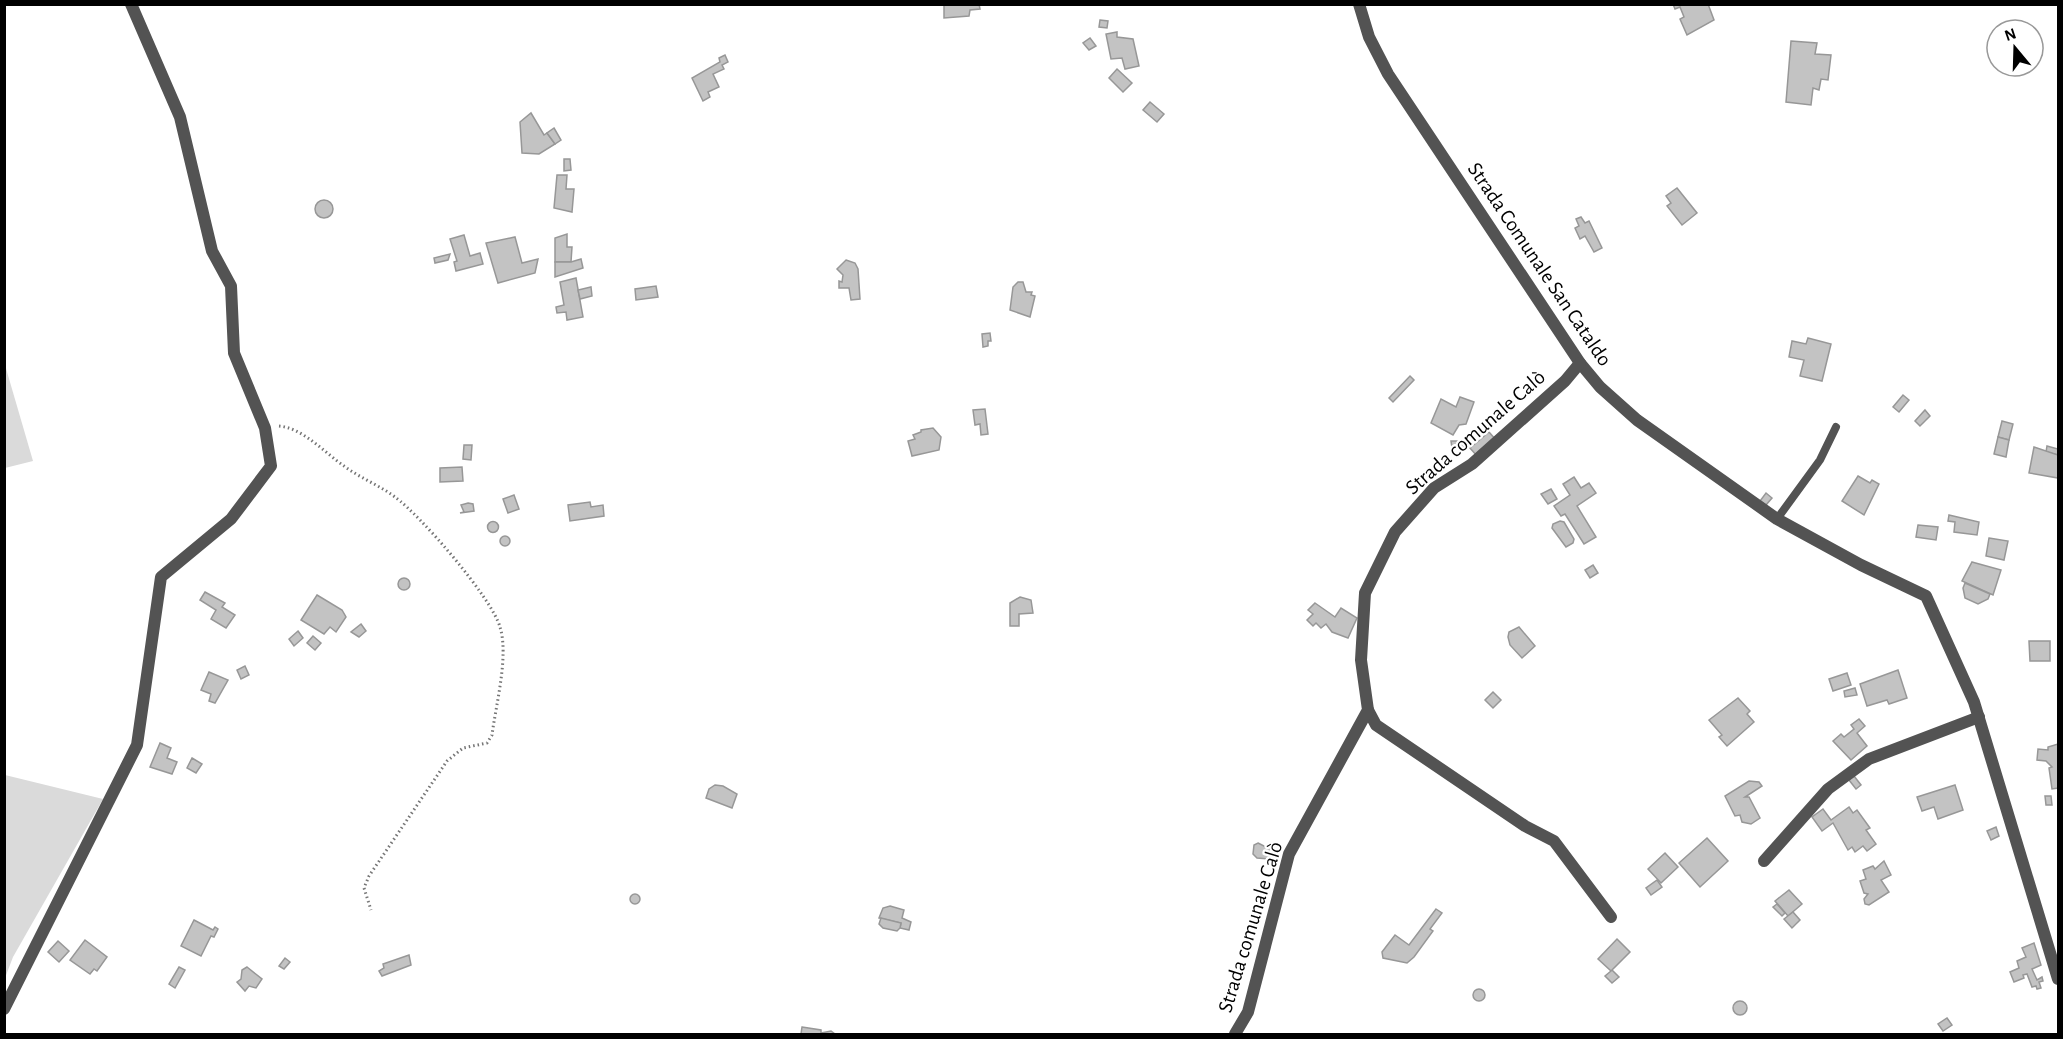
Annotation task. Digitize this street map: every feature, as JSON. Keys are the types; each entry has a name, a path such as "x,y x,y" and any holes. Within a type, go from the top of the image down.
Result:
{"street":[{"path":"4,1009 137,745 161,578 231,519 271,466 265,428 234,353 231,286 212,251 180,117 131,4"},
{"name":"Strada Comunale San Cataldo","path":"1359,4 1369,37 1388,74 1580,363 1600,387 1637,420 1777,519 1861,565 1926,596 1979,717 2058,979"},
{"name":"Strada comunale Calò","path":"1235,1035 1248,1012 1289,854 1368,710 1361,660 1365,593 1395,532 1434,488 1472,464 1565,381 1580,363"},
{"path":"1368,710 1376,725 1525,826 1554,841 1611,917"},
{"path":"1764,861 1828,789 1869,759 1979,717"}],"lane":[{"path":"1777,519 1820,460 1836,427"}],"path":[{"path":"265,428 282,425 311,440 346,468 394,496 414,514 482,595 500,625 503,647 492,735 487,743 463,748 447,761 369,876 364,888 371,910"}],"shaded area":[{"path":"5,365 33,461 4,468"},
{"path":"5,775 103,799 13,957 5,978"}],"building":[{"path":"944,4 979,4 980,9 970,10 969,16 944,18"},
{"path":"1673,4 1708,4 1714,20 1687,35 1680,19 1684,17 1680,7 1675,9"},
{"path":"1100,20 1108,21 1107,28 1099,27"},
{"path":"1117,32 1117,37 1133,39 1139,66 1125,69 1122,58 1111,59 1106,34"},
{"path":"1090,38 1096,46 1089,50 1083,43"},
{"path":"1791,41 1817,43 1815,54 1831,55 1828,80 1821,79 1819,90 1813,88 1811,105 1786,102"},
{"path":"725,55 728,62 722,65 724,69 713,74 719,87 708,92 710,97 703,101 692,78 720,62 719,58"},
{"path":"1117,69 1132,83 1123,92 1109,78"},
{"path":"1150,102 1164,114 1157,122 1143,110"},
{"path":"531,113 544,135 547,133 555,144 539,154 522,153 520,122"},
{"path":"554,128 561,140 555,144 547,133"},
{"path":"564,159 570,159 571,170 564,171"},
{"path":"557,175 567,175 566,189 574,189 572,212 554,208"},
{"path":"1677,188 1697,213 1682,225 1667,206 1671,203 1666,196"},
{"path":"324,200 330,203 333,209 330,215 324,218 318,215 315,209 318,203"},
{"path":"1581,217 1585,223 1589,221 1602,248 1594,252 1585,236 1580,239 1575,228 1579,226 1576,219"},
{"path":"567,234 567,247 572,247 571,262 555,262 555,238"},
{"path":"464,235 470,256 480,253 483,264 456,271 454,262 457,261 450,239"},
{"path":"515,237 522,263 538,259 535,273 498,283 486,243"},
{"path":"450,254 448,260 435,263 434,258"},
{"path":"581,259 583,268 555,277 555,262 571,262"},
{"path":"846,260 855,263 858,269 860,299 851,300 849,288 839,288 839,281 842,282 843,275 837,269"},
{"path":"576,278 583,317 567,320 566,312 557,313 556,307 564,305 560,282"},
{"path":"1018,282 1023,282 1026,292 1032,292 1031,295 1035,296 1030,317 1010,310 1013,287"},
{"path":"656,286 658,297 636,300 635,289"},
{"path":"591,287 592,296 580,299 578,290"},
{"path":"990,333 991,341 988,341 988,346 983,347 982,334"},
{"path":"1808,338 1831,344 1822,381 1800,376 1804,360 1789,357 1792,341 1806,344"},
{"path":"1410,376 1414,380 1393,402 1389,398"},
{"path":"1903,395 1909,400 1899,412 1893,407"},
{"path":"1460,397 1474,402 1466,424 1459,425 1453,435 1431,423 1441,399 1456,407"},
{"path":"985,409 988,434 981,435 980,424 975,425 973,410"},
{"path":"1925,410 1930,416 1920,426 1915,421"},
{"path":"2002,421 2013,424 2009,440 1998,437"},
{"path":"933,428 941,437 939,450 912,456 908,441 915,439 913,435 921,430"},
{"path":"1489,432 1496,440 1477,456 1470,448"},
{"path":"1998,437 2009,440 2006,457 1994,454"},
{"path":"1451,441 1464,441 1464,448 1452,448"},
{"path":"464,445 472,445 471,460 463,459"},
{"path":"2047,446 2058,449 2058,455 2046,452"},
{"path":"2034,447 2058,455 2058,478 2029,473"},
{"path":"462,467 463,481 440,482 440,468"},
{"path":"1858,476 1870,483 1872,480 1879,484 1864,515 1842,501"},
{"path":"1574,477 1581,488 1589,483 1596,493 1577,506 1596,537 1584,544 1565,514 1561,516 1554,506 1570,495 1563,484"},
{"path":"1551,489 1557,499 1548,504 1541,494"},
{"path":"1766,493 1772,498 1766,505 1760,501"},
{"path":"514,495 519,509 508,513 503,499"},
{"path":"590,502 591,507 603,505 604,516 570,521 568,505"},
{"path":"473,504 474,511 460,513 464,512 461,505"},
{"path":"1949,515 1979,522 1977,535 1954,532 1955,522 1948,521"},
{"path":"493,521 499,527 493,533 487,527"},
{"path":"1564,522 1574,539 1573,543 1566,547 1552,528 1553,524"},
{"path":"1918,525 1938,527 1936,540 1916,537"},
{"path":"505,536 510,541 505,546 500,541"},
{"path":"1989,538 2008,541 2004,560 1986,556"},
{"path":"1972,562 2001,570 1993,595 1962,581"},
{"path":"1593,565 1598,573 1590,578 1585,570"},
{"path":"406,578 410,584 406,590 402,590 398,582"},
{"path":"1965,583 1990,594 1988,599 1978,604 1965,598 1963,588"},
{"path":"205,592 225,603 222,607 235,615 226,628 211,619 216,610 200,600"},
{"path":"317,595 342,610 346,617 336,632 330,627 324,634 301,620"},
{"path":"1020,597 1031,600 1033,613 1019,614 1019,626 1010,626 1010,603"},
{"path":"1315,603 1335,617 1341,608 1357,618 1348,638 1332,632 1326,624 1321,628 1316,623 1313,626 1307,620 1313,614 1308,610"},
{"path":"361,624 366,631 359,637 351,632"},
{"path":"1519,627 1535,646 1522,658 1510,645 1508,637 1509,632"},
{"path":"298,631 303,638 294,646 289,639"},
{"path":"313,636 321,643 315,650 307,643"},
{"path":"2029,641 2050,641 2050,661 2030,661"},
{"path":"245,666 249,675 241,679 237,670"},
{"path":"1898,670 1907,698 1889,704 1887,700 1867,706 1860,684"},
{"path":"209,672 228,680 215,703 209,701 211,694 201,690"},
{"path":"1847,673 1851,685 1833,691 1829,679"},
{"path":"1855,688 1857,695 1845,697 1844,691"},
{"path":"1493,692 1501,700 1493,708 1485,700"},
{"path":"1738,698 1750,711 1747,714 1754,722 1727,746 1719,737 1722,735 1709,720"},
{"path":"1859,719 1865,726 1857,733 1867,746 1851,760 1833,741 1841,734 1844,737 1854,729 1851,725"},
{"path":"160,743 171,748 167,758 177,762 172,774 150,767"},
{"path":"2058,744 2058,788 2052,789 2049,768 2052,767 2046,761 2037,760 2038,749 2048,750 2048,747"},
{"path":"192,758 202,764 196,773 187,768"},
{"path":"1854,776 1861,785 1856,789 1849,780"},
{"path":"1749,781 1759,782 1762,786 1745,797 1749,797 1760,818 1751,824 1742,822 1740,815 1735,816 1725,796"},
{"path":"715,785 723,786 737,794 732,808 706,798 709,789"},
{"path":"1955,785 1963,810 1938,819 1934,807 1922,811 1917,797"},
{"path":"2045,796 2051,796 2052,805 2046,805"},
{"path":"1849,807 1853,813 1857,810 1870,828 1866,830 1876,844 1867,851 1863,846 1855,852 1852,847 1848,850 1833,823 1822,831 1812,817 1823,809 1831,820"},
{"path":"1996,827 1999,836 1991,840 1987,831"},
{"path":"1707,838 1728,861 1700,887 1679,863"},
{"path":"1258,843 1272,850 1269,859 1257,858 1253,854 1254,845"},
{"path":"1665,853 1678,867 1661,883 1648,869"},
{"path":"1884,861 1891,875 1881,880 1889,892 1869,905 1865,904 1864,899 1868,894 1864,893 1860,881 1866,879 1863,870 1873,866 1875,869"},
{"path":"1657,880 1662,887 1651,895 1646,888"},
{"path":"1789,890 1802,904 1788,916 1775,901"},
{"path":"635,894 639,895 639,903 635,904 631,903 630,899 631,895"},
{"path":"1777,904 1785,913 1782,916 1773,907"},
{"path":"890,906 904,910 902,918 911,922 909,930 900,928 901,923 879,918 883,908"},
{"path":"1436,909 1442,913 1430,929 1433,931 1414,957 1407,963 1383,958 1382,952 1395,935 1409,945"},
{"path":"1793,912 1800,920 1792,928 1784,919"},
{"path":"881,918 901,923 900,928 897,931 883,928 879,924"},
{"path":"194,920 213,930 215,927 218,929 214,937 211,936 201,956 181,946"},
{"path":"1617,939 1630,952 1612,970 1619,977 1612,983 1605,976 1611,971 1598,959"},
{"path":"85,940 107,957 97,971 94,969 90,974 70,960"},
{"path":"58,941 69,951 59,962 48,952"},
{"path":"2034,943 2041,965 2032,969 2037,980 2042,977 2043,981 2039,982 2041,988 2037,989 2036,986 2032,987 2027,974 2023,975 2024,978 2014,982 2010,972 2019,968 2017,961 2026,957 2022,948"},
{"path":"409,955 411,965 382,976 379,971 384,968 383,964"},
{"path":"285,958 290,962 284,969 279,966"},
{"path":"179,967 185,970 175,988 169,984"},
{"path":"247,967 262,979 256,988 249,986 245,991 237,982 241,979 242,970"},
{"path":"1481,989 1485,995 1481,1001 1477,1001 1473,993"},
{"path":"1737,1001 1743,1001 1747,1008 1743,1015 1737,1015 1733,1011 1733,1005"},
{"path":"1947,1018 1952,1025 1943,1031 1938,1024"},
{"path":"802,1027 821,1030 821,1033 831,1031 835,1034 801,1034"}]}
